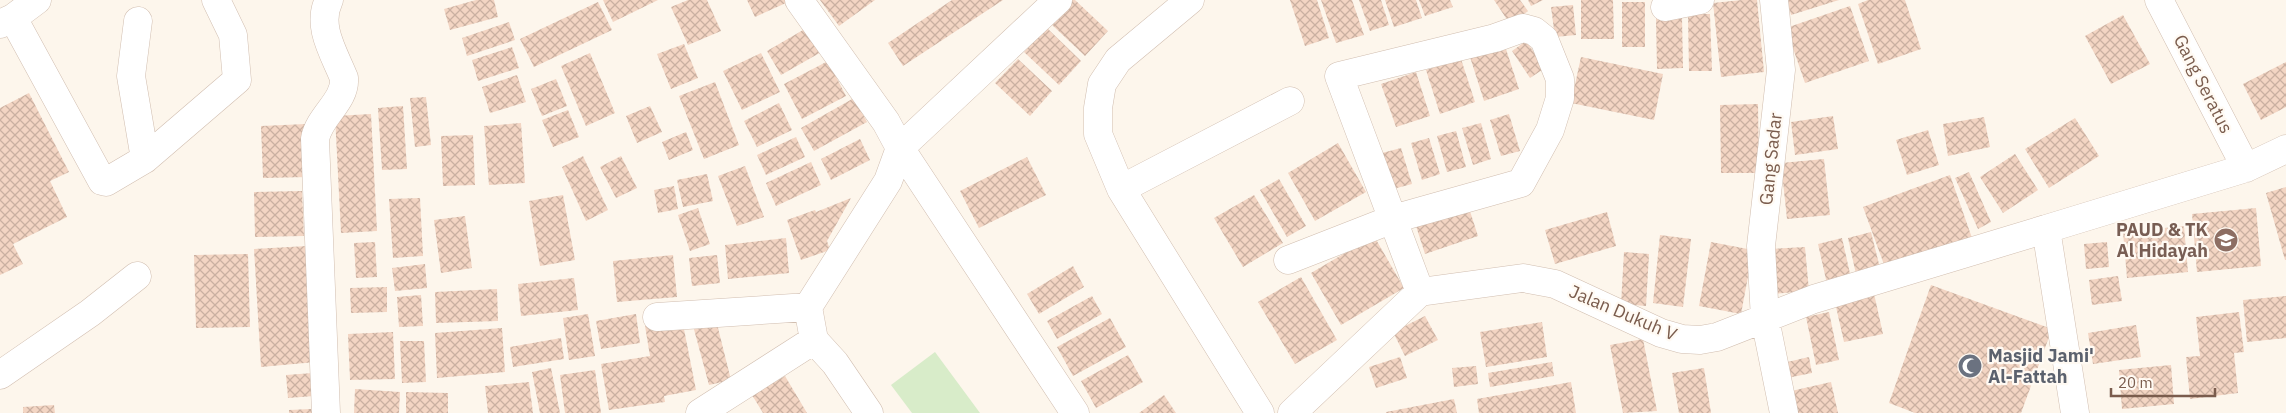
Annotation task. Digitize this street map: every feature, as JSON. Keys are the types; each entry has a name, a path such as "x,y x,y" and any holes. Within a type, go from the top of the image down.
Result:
{"street":[{"path":"37,0 6,21 102,181 110,181 145,159 237,80 233,35 216,0"},
{"path":"326,413 315,138 319,124 344,86 344,78 324,30 323,16 329,0"},
{"path":"799,0 886,122 900,148 1075,413"},
{"path":"869,413 835,364 814,340 808,307 888,182 900,148 1058,0"},
{"path":"1190,0 1118,60 1102,84 1098,108 1098,134 1121,189 1260,413"},
{"path":"1664,7 1700,0"},
{"name":"Gang Sadar","path":"1774,0 1781,70 1761,246 1765,319 1784,413"},
{"name":"Gang Seratus","path":"2159,0 2246,168"},
{"path":"138,21 131,76 145,159"},
{"path":"1288,260 1393,219 1520,183 1550,130 1560,98 1560,79 1544,39 1534,31 1523,28 1495,38 1338,76 1393,219 1420,292 1292,413"},
{"path":"1121,189 1290,101"},
{"name":"Jalan Dukuh V","path":"1420,292 1523,278 1555,284 1661,333 1691,339 1717,337 1814,299 2174,192 2246,168 2286,149"},
{"path":"2046,229 2075,413"},
{"path":"0,374 90,312 137,276"},
{"path":"657,317 808,307"},
{"path":"700,413 814,340"}],"green space":[{"path":"935,352 980,413 912,413 891,385"}],"building":[{"path":"476,0 494,0 498,17 450,30 444,9"},
{"path":"603,0 658,0 613,22"},
{"path":"688,0 707,0 721,31 688,45 671,7"},
{"path":"747,0 785,0 786,3 755,17"},
{"path":"820,0 875,0 839,26"},
{"path":"952,0 1003,0 903,66 888,43"},
{"path":"1071,0 1075,0 1108,31 1085,56 1050,23"},
{"path":"1290,0 1317,0 1329,38 1305,46"},
{"path":"1321,0 1352,0 1364,35 1336,43"},
{"path":"1359,0 1381,0 1389,25 1370,31"},
{"path":"1385,0 1416,0 1422,18 1394,27"},
{"path":"1419,0 1450,0 1453,7 1425,16"},
{"path":"1494,0 1520,0 1528,11 1510,24"},
{"path":"1528,0 1543,0 1531,6"},
{"path":"1581,0 1613,0 1614,39 1581,39"},
{"path":"1757,0 1764,72 1721,77 1713,3"},
{"path":"1787,0 1839,0 1791,15"},
{"path":"1868,0 1905,0 1921,49 1878,64 1858,4"},
{"path":"598,2 612,30 534,67 520,39"},
{"path":"1622,2 1645,2 1645,47 1622,47"},
{"path":"1573,5 1576,35 1555,37 1551,7"},
{"path":"1850,6 1869,61 1805,83 1786,28"},
{"path":"1688,14 1710,14 1712,71 1689,71"},
{"path":"2123,15 2150,64 2111,84 2085,36"},
{"path":"1682,17 1683,68 1657,69 1656,18"},
{"path":"509,22 515,40 467,56 462,38"},
{"path":"810,26 823,51 781,75 767,51"},
{"path":"1047,28 1081,61 1059,85 1024,52"},
{"path":"1526,41 1545,68 1530,78 1512,51"},
{"path":"684,44 698,78 671,89 657,54"},
{"path":"1505,46 1519,89 1484,101 1470,57"},
{"path":"512,47 519,68 478,81 472,60"},
{"path":"590,53 615,113 586,126 561,66"},
{"path":"761,53 780,92 742,110 723,71"},
{"path":"1581,57 1663,74 1654,120 1571,103"},
{"path":"1018,59 1052,91 1030,116 995,83"},
{"path":"1461,59 1475,102 1440,114 1426,70"},
{"path":"828,61 846,96 802,119 784,84"},
{"path":"2286,62 2286,107 2261,120 2243,84"},
{"path":"1416,72 1430,116 1396,127 1381,84"},
{"path":"517,75 526,102 490,113 482,87"},
{"path":"556,79 567,106 542,116 531,89"},
{"path":"715,82 739,145 704,159 679,96"},
{"path":"29,93 69,172 50,181 67,217 13,244 23,264 0,275 0,108"},
{"path":"426,97 431,145 415,147 410,98"},
{"path":"854,98 867,122 814,151 801,128"},
{"path":"779,103 792,130 757,147 744,121"},
{"path":"1758,104 1759,173 1721,173 1720,105"},
{"path":"403,106 407,169 382,170 378,108"},
{"path":"650,106 662,132 637,143 626,116"},
{"path":"568,110 579,137 553,147 542,120"},
{"path":"371,114 377,231 341,233 335,116"},
{"path":"1509,114 1520,151 1501,156 1490,120"},
{"path":"1833,116 1838,149 1795,155 1791,122"},
{"path":"1984,117 1990,147 1948,156 1943,124"},
{"path":"2075,118 2099,156 2049,188 2025,149"},
{"path":"521,123 525,183 489,185 484,126"},
{"path":"1481,123 1491,159 1473,165 1462,128"},
{"path":"306,124 308,177 263,178 261,126"},
{"path":"1928,130 1939,165 1907,175 1896,140"},
{"path":"1456,131 1466,167 1447,172 1437,136"},
{"path":"686,132 693,150 669,160 662,142"},
{"path":"473,135 475,185 443,186 441,136"},
{"path":"796,137 805,157 766,175 757,155"},
{"path":"1429,138 1440,174 1422,180 1411,143"},
{"path":"860,139 870,160 831,180 821,159"},
{"path":"1338,143 1366,192 1315,221 1288,173"},
{"path":"1401,148 1412,184 1393,189 1382,153"},
{"path":"2015,154 2038,190 2003,213 1980,177"},
{"path":"583,156 608,210 586,221 562,167"},
{"path":"621,156 637,188 616,198 600,167"},
{"path":"1027,157 1046,195 979,228 960,191"},
{"path":"1824,159 1830,215 1787,219 1781,163"},
{"path":"811,162 821,185 776,206 766,183"},
{"path":"745,166 764,217 737,226 718,176"},
{"path":"1969,172 1991,222 1978,229 1955,178"},
{"path":"707,174 713,201 683,207 677,180"},
{"path":"1950,175 1972,238 1886,270 1863,207"},
{"path":"1279,179 1306,226 1287,237 1260,190"},
{"path":"674,186 678,209 658,213 654,190"},
{"path":"2286,187 2286,260 2285,260 2266,193"},
{"path":"302,191 304,236 255,237 254,192"},
{"path":"563,195 575,260 540,266 529,201"},
{"path":"1254,195 1283,243 1243,267 1214,218"},
{"path":"420,198 423,256 393,258 389,199"},
{"path":"851,198 827,241 830,250 801,260 787,220 815,210 816,212"},
{"path":"1468,205 1478,236 1425,254 1415,223"},
{"path":"698,208 710,244 690,251 678,215"},
{"name":"PAUD & TK Al Hidayah","path":"2256,208 2261,266 2197,272 2192,214"},
{"path":"1607,212 1616,246 1555,264 1545,230"},
{"path":"465,216 472,268 441,273 434,220"},
{"path":"2184,226 2188,272 2127,278 2123,232"},
{"path":"1871,232 1880,268 1856,274 1848,238"},
{"path":"1660,235 1691,239 1683,307 1653,303"},
{"path":"1374,236 1404,288 1341,325 1311,273"},
{"path":"786,238 789,273 728,279 725,245"},
{"path":"1842,238 1851,278 1827,284 1818,244"},
{"path":"375,242 377,277 356,278 354,243"},
{"path":"1711,242 1753,250 1741,314 1699,306"},
{"path":"2107,242 2109,267 2086,269 2084,244"},
{"path":"307,246 316,362 261,367 254,249"},
{"path":"1805,247 1809,291 1773,294 1769,249"},
{"path":"1624,252 1649,254 1646,306 1621,304"},
{"path":"248,254 250,327 196,328 194,255"},
{"path":"673,255 677,297 617,302 613,261"},
{"path":"717,255 720,283 692,286 689,258"},
{"path":"425,264 427,288 395,291 392,268"},
{"path":"1073,266 1084,287 1039,314 1027,294"},
{"path":"2118,276 2122,301 2092,305 2089,280"},
{"path":"1301,277 1337,340 1295,364 1258,302"},
{"path":"574,278 578,310 521,316 518,284"},
{"name":"Masjid Jami' Al-Fattah","path":"1931,285 2052,329 2021,413 1915,413 1889,403"},
{"path":"387,287 387,312 351,313 350,288"},
{"path":"497,289 498,321 436,323 435,292"},
{"path":"1873,289 1883,334 1844,342 1834,298"},
{"path":"421,295 423,326 399,327 397,297"},
{"path":"1092,296 1102,314 1057,339 1047,321"},
{"path":"2286,296 2286,338 2247,342 2243,300"},
{"path":"1829,312 1839,360 1816,365 1806,317"},
{"path":"2239,312 2244,352 2234,353 2238,393 2190,399 2186,357 2200,356 2196,317"},
{"path":"588,314 595,356 569,360 563,318"},
{"path":"636,314 640,343 601,349 596,321"},
{"path":"715,316 731,380 709,385 692,322"},
{"path":"1425,316 1438,340 1405,356 1393,332"},
{"path":"1110,318 1126,347 1073,376 1057,347"},
{"path":"682,319 696,390 664,396 665,402 609,410 601,364 650,356 645,326"},
{"path":"1542,322 1547,357 1486,367 1480,332"},
{"path":"2136,325 2141,357 2093,364 2088,333"},
{"path":"502,328 505,372 437,378 435,333"},
{"path":"393,332 395,379 350,380 348,334"},
{"path":"561,338 564,359 513,367 510,347"},
{"path":"1643,339 1657,411 1623,413 1610,345"},
{"path":"400,341 424,341 426,382 402,383"},
{"path":"1128,355 1143,382 1096,408 1081,381"},
{"path":"1400,357 1407,378 1376,388 1369,367"},
{"path":"1809,357 1812,373 1787,378 1783,363"},
{"path":"1552,362 1554,376 1490,387 1488,373"},
{"path":"2171,365 2174,404 2122,409 2119,370"},
{"path":"1476,366 1478,384 1454,387 1452,368"},
{"path":"551,368 560,413 540,413 532,372"},
{"path":"1704,368 1711,413 1679,413 1672,373"},
{"path":"595,370 601,413 565,413 560,375"},
{"path":"313,373 314,396 288,398 286,375"},
{"path":"785,376 807,413 763,413 752,395"},
{"path":"529,382 533,413 488,413 485,386"},
{"path":"1571,382 1576,413 1479,413 1477,399"},
{"path":"1831,382 1838,413 1792,413 1787,392"},
{"path":"355,389 400,392 399,413 354,413"},
{"path":"406,392 448,393 448,413 406,413"},
{"path":"1164,395 1176,413 1139,413"},
{"path":"1454,399 1457,413 1386,413 1386,412"},
{"path":"54,405 55,413 23,413 23,407"},
{"path":"311,409 312,413 289,413 289,410"}],"place":[{"name":"PAUD & TK Al Hidayah","path":"2226,240"},
{"name":"Masjid Jami' Al-Fattah","path":"1970,366"}]}
